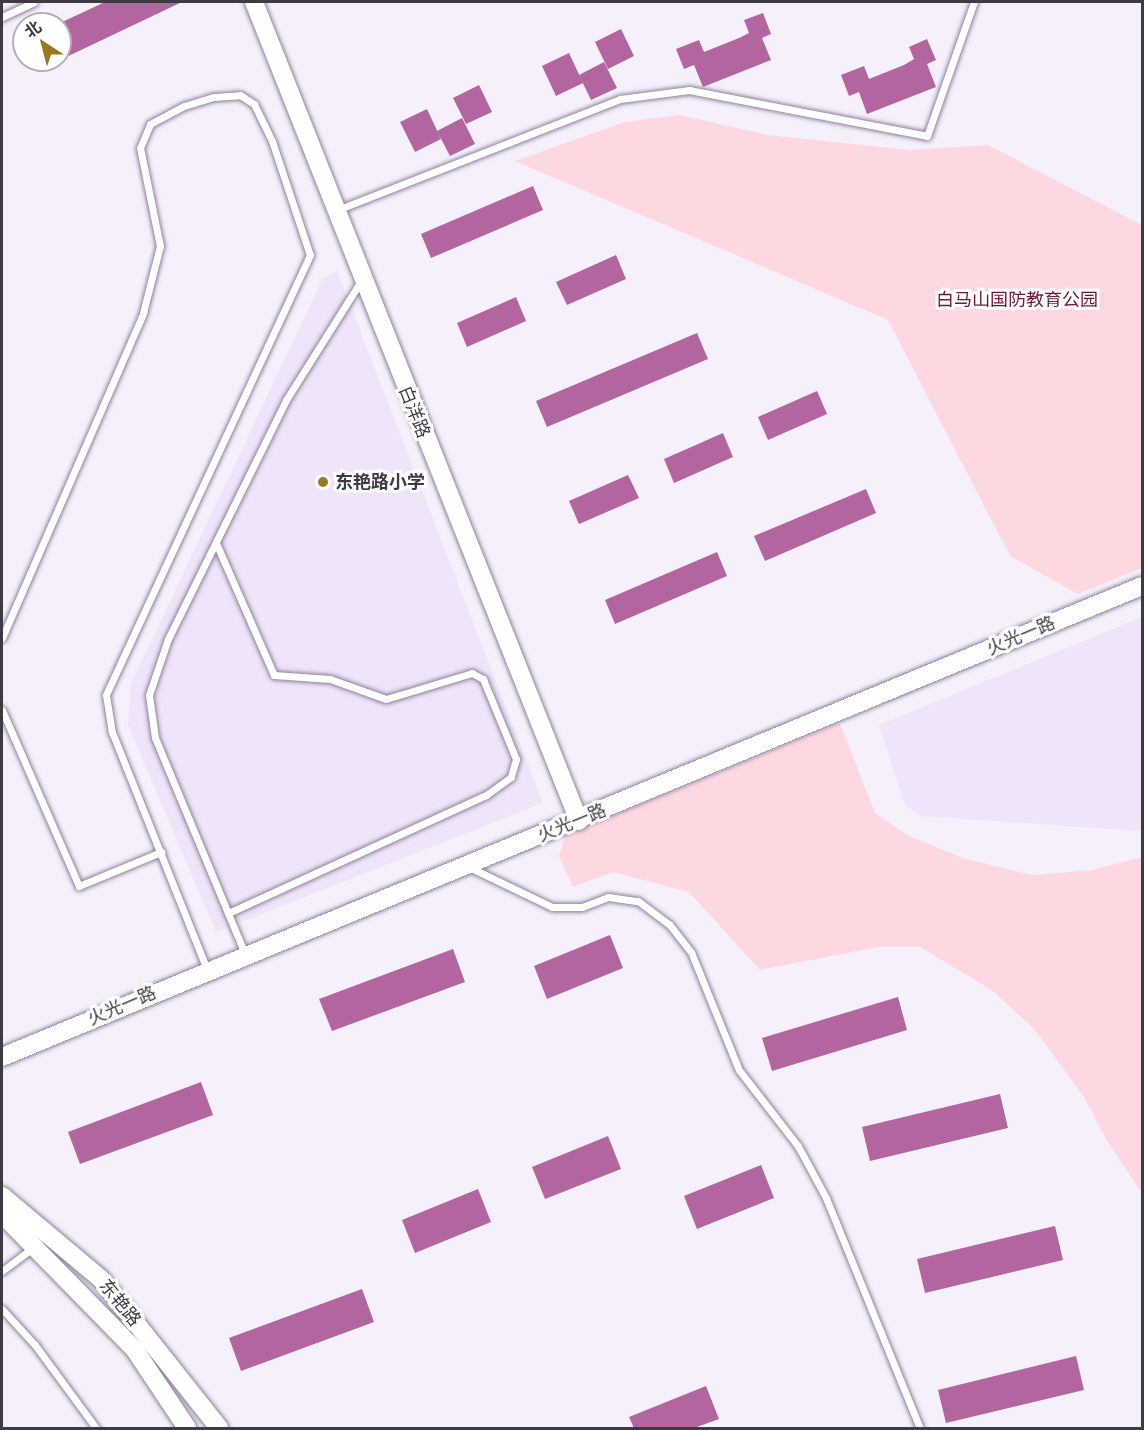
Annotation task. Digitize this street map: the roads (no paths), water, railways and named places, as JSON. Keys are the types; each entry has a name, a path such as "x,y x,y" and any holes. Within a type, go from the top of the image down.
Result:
{"street":[{"name":"白洋路","path":"254,2 579,821"},
{"name":"火光一路","path":"2,1058 245,954 579,821 1143,586"},
{"name":"东艳路","path":"2,1196 101,1279 219,1428"},
{"name":"东艳路","path":"2,1214 135,1350 187,1428"}],"lane":[{"path":"2,17 34,2"},
{"path":"337,210 620,99 689,90 927,136 974,2"},
{"path":"2,638 143,313 160,246 140,148 150,124 184,106 214,97 240,95 254,104 272,141 310,255 106,695 112,732 207,970"},
{"path":"245,954 154,738 149,695 168,639 286,400 362,279"},
{"path":"216,543 274,675 330,679 386,699 472,673 483,679 516,759 511,777 486,795 228,914"},
{"path":"2,710 79,886 161,852"},
{"path":"466,866 552,907 582,907 608,897 638,901 669,924 691,952 739,1070 798,1146 826,1198 920,1428"},
{"path":"2,1271 34,1247"},
{"path":"2,1309 35,1345 96,1428"}],"place":[{"name":"东艳路小学","path":"323,482"}],"park label":[{"name":"白马山国防教育公园","path":"1017,300"}]}
